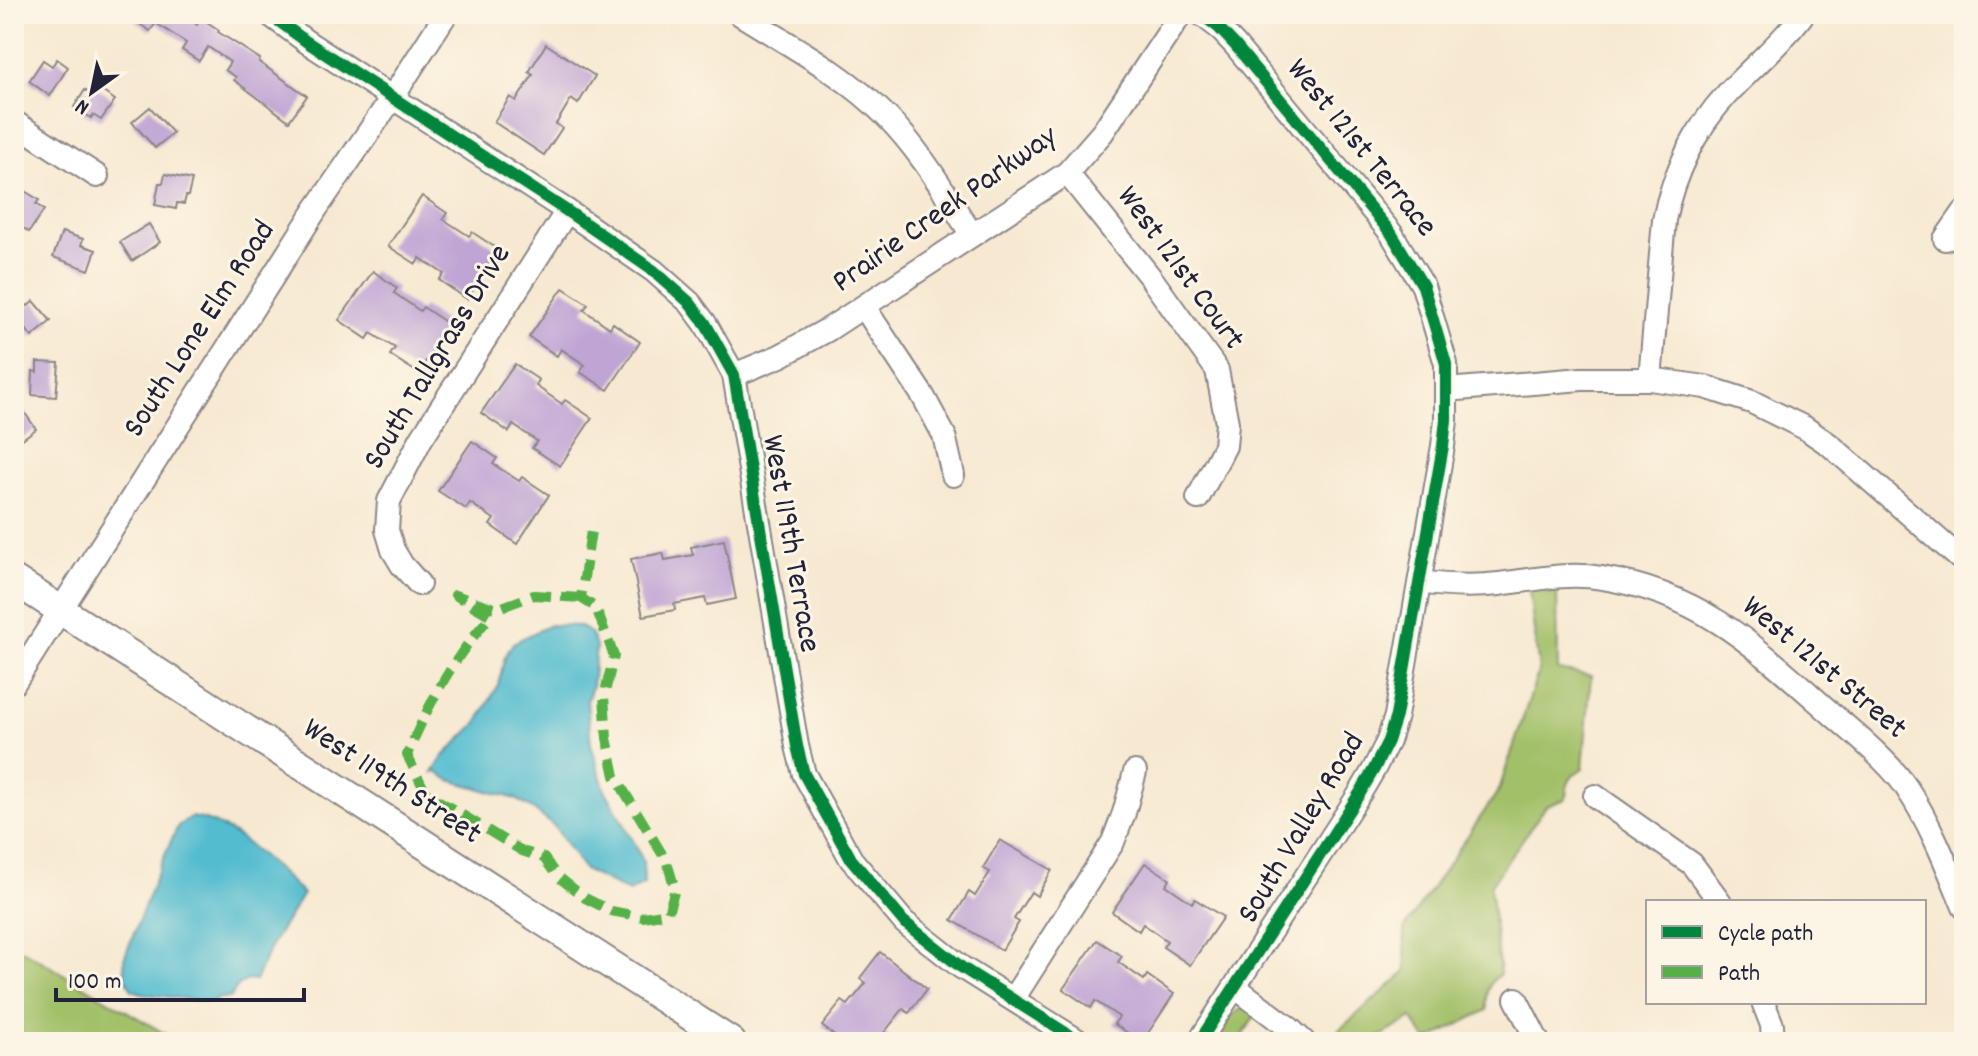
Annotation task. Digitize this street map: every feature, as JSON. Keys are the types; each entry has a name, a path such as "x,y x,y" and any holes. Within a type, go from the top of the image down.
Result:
{"main road":[{"name":"West 119th Street","path":"14,580 731,1042"}],"street":[{"name":"West 119th Terrace","path":"269,14 307,42 567,211 654,271 690,303 734,375 804,774 851,859 904,922 961,967 1080,1042"},
{"name":"South Lone Elm Road","path":"14,683 316,209 446,14"},
{"path":"740,14 851,86 887,116 912,144 972,235"},
{"name":"Prairie Creek Parkway","path":"734,375 808,342 1067,173 1102,133 1181,14"},
{"name":"West 121st Terrace","path":"1201,14 1235,45 1391,233 1423,286 1446,364 1446,390"},
{"path":"1650,379 1664,220 1669,196 1683,161 1713,110 1803,14"},
{"path":"14,122 97,176"},
{"name":"West 121st Court","path":"1067,173 1151,278 1217,370 1227,423 1225,446 1198,498"},
{"name":"South Tallgrass Drive","path":"419,584 393,550 387,530 389,501 421,439 567,211"},
{"path":"1945,239 1964,212"},
{"path":"864,307 923,396 944,435 953,475"},
{"path":"1446,390 1582,379 1650,379 1705,387 1729,394 1805,428 1842,455 1964,562"},
{"name":"South Valley Road","path":"1199,1042 1374,769 1388,741 1396,716 1443,446 1446,390"},
{"name":"West 121st Street","path":"1420,582 1474,586 1559,576 1595,577 1659,591 1716,619 1740,634 1825,708 1905,784 1936,838 1964,907"},
{"path":"1013,999 1113,842 1135,772"},
{"path":"1595,796 1692,864 1719,900"},
{"path":"1235,987 1304,1042"},
{"path":"1516,999 1538,1042"},
{"path":"1764,1004 1772,1025 1773,1042"}],"green space":[{"path":"1557,586 1558,670 1591,676 1583,768 1570,781 1566,799 1546,806 1490,886 1500,974 1488,990 1487,1010 1427,1041 1412,1018 1371,1042 1325,1042 1406,972 1404,929 1499,790 1539,670 1529,590"},
{"path":"14,945 179,1042 14,1042"},
{"path":"1242,1008 1257,1012 1239,1042 1216,1042 1230,1016"}],"water":[{"path":"550,625 578,626 591,633 596,647 592,686 587,701 591,744 604,788 643,861 644,884 629,892 584,870 555,827 516,799 433,773 443,757 478,722 498,685 505,657 513,643"},
{"path":"191,817 222,827 237,836 303,894 271,945 255,981 247,980 238,986 230,998 213,1002 145,994 132,990 125,977 124,959 162,861 178,826"}],"building":[{"path":"125,14 180,14 197,25 201,18 307,96 289,121 234,80 236,77 225,70 230,62 208,47 199,61 182,50 186,43 156,23 150,31"},
{"path":"546,44 595,76 578,104 571,99 556,124 562,128 544,155 494,122 510,97 516,101 533,75 529,72"},
{"path":"57,59 68,67 50,96 29,81 43,60 52,66"},
{"path":"94,86 115,100 101,120 93,115 91,118 74,107 85,90 89,93"},
{"path":"150,107 173,133 155,148 132,122"},
{"path":"165,174 192,180 184,204 177,203 176,209 155,205 159,183 163,183"},
{"path":"20,188 39,200 36,204 44,210 29,232 14,222 14,196"},
{"path":"422,196 447,213 443,219 469,236 472,232 499,250 467,299 439,280 444,274 420,258 416,264 388,246"},
{"path":"149,224 160,242 132,261 120,242"},
{"path":"62,232 83,239 81,245 96,250 89,270 53,257"},
{"path":"373,271 397,288 394,293 420,311 423,307 450,325 418,373 390,355 395,348 371,333 367,339 339,320"},
{"path":"563,288 588,304 584,310 610,328 613,323 640,342 608,390 580,372 585,365 561,349 557,356 529,337"},
{"path":"34,301 51,321 32,337 14,320 14,311 24,303 28,306"},
{"path":"37,362 59,363 56,397 32,395 33,371 37,372"},
{"path":"515,364 539,380 536,386 562,404 565,400 592,418 560,466 532,448 537,441 513,425 509,432 481,413"},
{"path":"14,397 36,429 14,445"},
{"path":"472,441 497,458 493,464 519,481 522,477 549,495 517,544 490,525 494,519 470,503 466,509 438,491"},
{"path":"724,540 736,599 707,605 705,598 674,604 675,610 643,616 631,559 663,553 665,560 693,555 691,547"},
{"path":"1000,840 1052,870 1037,896 1031,892 1014,919 1019,922 1002,950 952,920 969,892 975,896 990,872 983,868"},
{"path":"1145,863 1170,879 1166,885 1192,903 1195,899 1223,917 1190,965 1163,947 1167,941 1143,924 1139,931 1112,912"},
{"path":"1097,940 1122,956 1118,962 1144,980 1147,975 1174,994 1142,1042 1114,1024 1119,1017 1095,1001 1091,1008 1063,989"},
{"path":"880,952 927,989 909,1013 903,1009 884,1033 895,1042 842,1042 822,1026 842,1001 848,1005 866,983 860,978"}],"marked path":[{"path":"581,598 534,595 497,609 455,595 491,616 443,682 407,755 426,793 522,851 544,858 556,875 585,898 611,911 643,917 668,913 675,889 667,862 615,776 607,738 604,696 614,656 596,608 581,598 592,524"}],"cycle path":[{"path":"269,14 307,42 567,211 654,271 690,303 734,375 804,774 851,859 904,922 961,967 1080,1042"},
{"path":"1199,1042 1360,793 1388,741 1396,716 1446,420 1446,364 1423,286 1391,233 1235,45 1201,14"}]}
